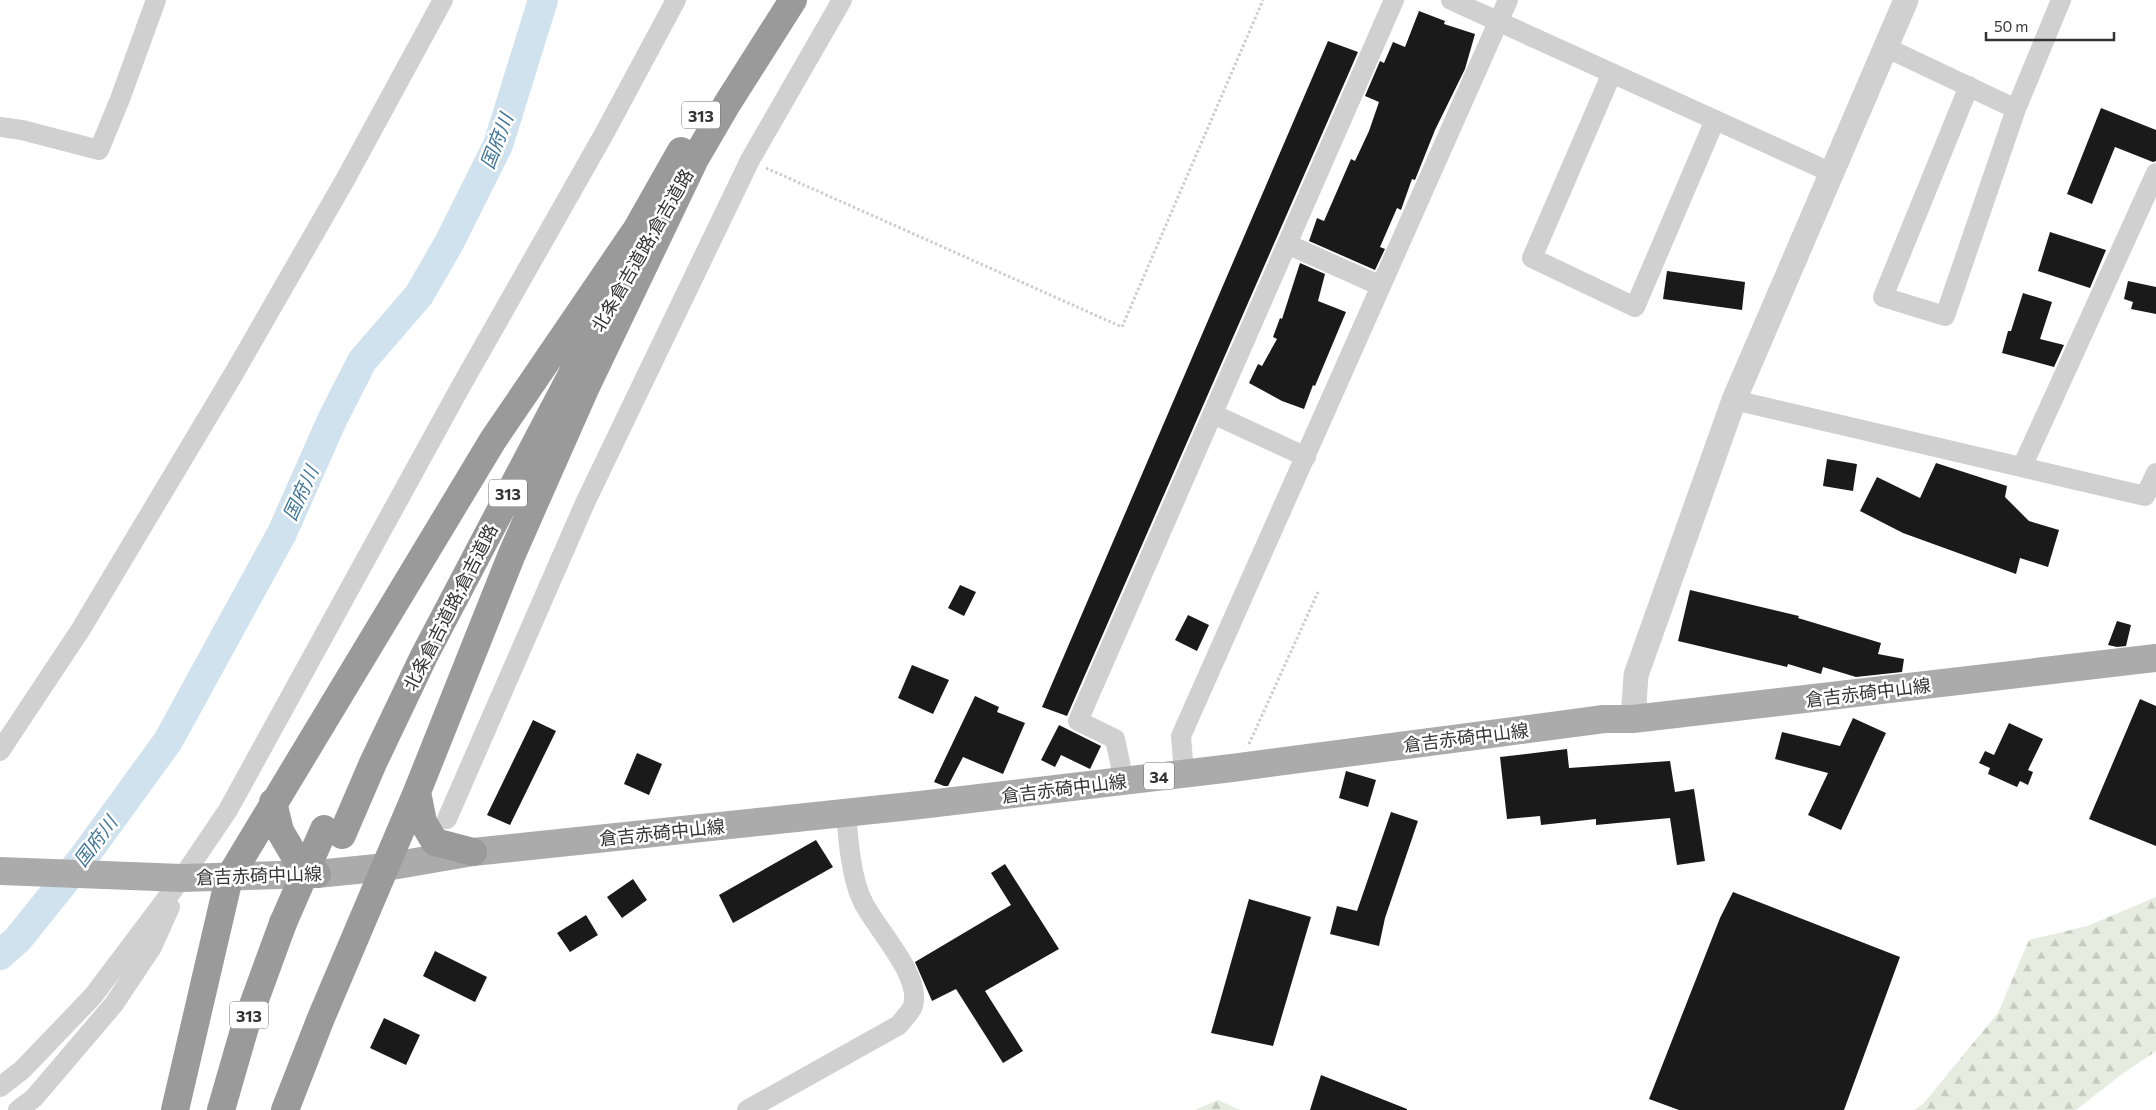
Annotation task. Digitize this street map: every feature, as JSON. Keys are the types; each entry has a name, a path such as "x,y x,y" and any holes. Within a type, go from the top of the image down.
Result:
{"highway":[{"name":"北条倉吉道路;倉吉道路","path":"221,1110 245,1027 333,832 410,649 528,426 634,233 712,95 772,0"},
{"name":"北条倉吉道路;倉吉道路","path":"333,832 373,763 424,656 582,353 727,104 793,0"},
{"path":"285,1110 321,1018 417,792 516,545 584,391 694,161"},
{"path":"175,1110 228,878 493,440 634,233"},
{"path":"417,792 423,822 435,842 473,852"},
{"path":"273,802 280,831 297,860 317,874"},
{"name":"北条倉吉道路;倉吉道路","path":"238,1110 292,925"}],"main road":[{"name":"倉吉赤碕中山線","path":"0,871 172,878 228,878 317,874 386,867 473,852 1251,766 1604,719 1632,719 2156,658"}],"street":[{"path":"0,127 22,130 99,150 156,0"},
{"path":"0,751 81,629 233,375 345,180 443,0"},
{"path":"0,1087 22,1070 93,996 172,878 228,810 461,386 604,134 676,0"},
{"path":"447,819 585,503 750,160 842,0"},
{"path":"1124,781 1115,739 1078,721 1394,0"},
{"path":"1451,0 1832,172"},
{"path":"1184,774 1181,736 1508,0"},
{"path":"1632,719 1636,675 1734,400 1906,0"},
{"path":"1969,86 1884,297 1945,316 2016,109 2061,0"},
{"path":"1886,47 2016,109"},
{"path":"1612,73 1532,258 1635,307 1715,120"},
{"path":"2022,467 2156,172"},
{"path":"1287,244 1382,286"},
{"path":"1734,400 2145,496 2156,473"},
{"path":"1213,414 1306,457"},
{"path":"747,1110 899,1025 913,1007 913,990 909,976 862,901 850,852 846,812"},
{"path":"18,1110 34,1098 114,1004 152,947 172,878"}],"path":[{"path":"750,160 1122,327 1263,0"},
{"path":"1251,766 1248,745 1318,592"}],"green space":[{"path":"2156,897 2156,1051 2118,1077 2076,1110 1914,1110 1923,1104 1998,1013 2029,940 2087,926"},
{"path":"1218,1100 1240,1110 1195,1110"}],"building":[{"path":"1419,11 1445,21 1444,24 1475,34 1465,69 1435,130 1415,180 1412,179 1401,210 1397,208 1380,247 1385,249 1375,270 1309,241 1317,218 1324,221 1351,159 1355,161 1369,131 1379,102 1365,96 1380,61 1384,63 1393,42 1405,47"},
{"path":"1328,41 1358,52 1067,716 1042,707"},
{"path":"2101,108 2156,130 2156,161 2153,162 2115,147 2092,204 2067,194"},
{"path":"2050,232 2106,250 2090,288 2038,271"},
{"path":"1300,263 1325,274 1318,301 1346,312 1304,409 1282,401 1249,383 1258,364 1262,366 1277,339 1273,337 1280,318 1282,319"},
{"path":"1667,271 1745,282 1742,310 1663,299"},
{"path":"2128,281 2156,287 2156,314 2131,309 2133,302 2124,299"},
{"path":"2023,293 2052,302 2040,339 2064,345 2054,367 2002,353 2008,331 2011,331"},
{"path":"1827,459 1857,464 1853,491 1823,486"},
{"path":"1936,463 2007,486 2005,497 2029,521 2059,530 2048,567 2020,558 2016,574 1903,533 1860,511 1877,477 1920,498"},
{"path":"960,585 976,592 964,616 948,608"},
{"path":"1690,590 1799,616 1798,618 1881,643 1878,654 1904,659 1902,672 1856,677 1823,667 1821,674 1788,664 1787,667 1678,641"},
{"path":"1188,615 1209,625 1197,651 1175,640"},
{"path":"2117,621 2131,625 2126,646 2108,645"},
{"path":"912,665 949,680 933,714 898,698"},
{"path":"975,696 999,707 997,712 1025,723 1003,774 963,757 948,786 934,782"},
{"path":"2140,699 2156,706 2156,846 2089,819"},
{"path":"1853,718 1886,733 1841,830 1808,815 1828,773 1775,759 1782,732 1840,746"},
{"path":"533,720 556,731 510,825 487,815"},
{"path":"2009,723 2043,739 2028,770 2033,772 2028,785 2020,781 2017,787 1988,774 1990,768 1979,763 1985,751 1994,755"},
{"path":"1059,725 1101,746 1090,769 1061,755 1055,767 1041,760"},
{"path":"1567,749 1569,768 1670,761 1675,792 1694,789 1705,861 1677,865 1670,818 1596,825 1596,819 1541,825 1540,816 1507,819 1500,757"},
{"path":"637,753 662,764 649,795 624,784"},
{"path":"1346,771 1376,780 1368,807 1339,798"},
{"path":"1391,812 1418,821 1385,918 1379,946 1330,934 1337,906 1357,911"},
{"path":"816,840 833,867 733,923 719,895"},
{"path":"1005,864 1059,949 985,991 1023,1051 1003,1063 956,989 932,1001 915,962 1011,905 991,873"},
{"path":"633,879 647,900 622,918 607,897"},
{"path":"1733,892 1900,957 1844,1110 1679,1110 1649,1099 1720,918"},
{"path":"1249,899 1311,917 1273,1046 1211,1033"},
{"path":"586,915 598,935 570,952 557,933"},
{"path":"435,951 487,977 475,1002 423,976"},
{"path":"384,1018 420,1035 406,1065 370,1048"},
{"path":"1321,1075 1407,1109 1407,1110 1310,1110"}],"waterway":[{"name":"国府川","path":"0,955 18,939 83,858 168,741 282,533 332,420 362,361 419,295 449,243 498,145 543,0"}]}
